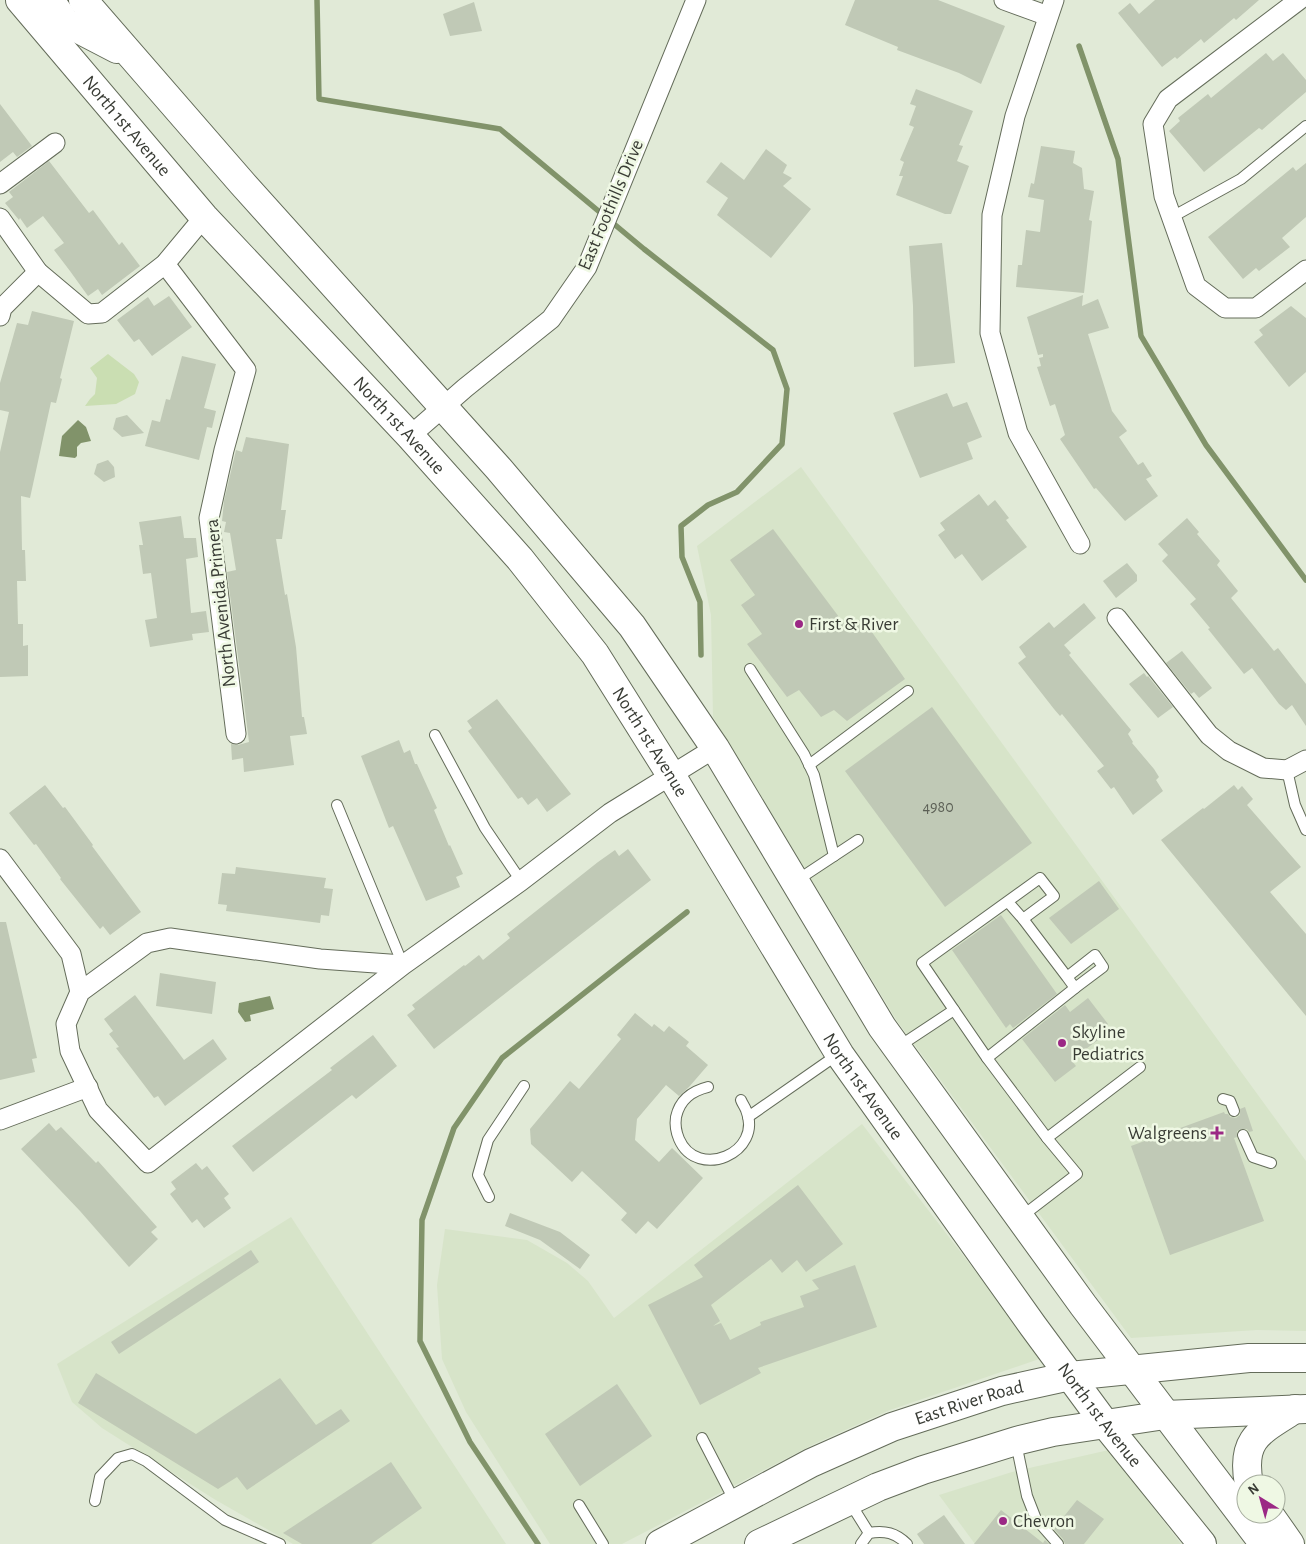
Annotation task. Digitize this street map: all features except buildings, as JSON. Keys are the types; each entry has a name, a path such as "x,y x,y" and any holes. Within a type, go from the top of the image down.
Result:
{"main road":[{"name":"North 1st Avenue","path":"20,0 204,217 410,436 520,559 595,654 672,775 839,1053 1033,1326 1106,1425 1202,1544"},
{"path":"50,0 65,22 132,57"},
{"path":"82,0 242,183 444,407 632,626 715,748 882,1027 1131,1370 1264,1544"},
{"name":"East River Road","path":"660,1544 811,1463 892,1427 1002,1391 1070,1376 1249,1358 1306,1358"},
{"path":"759,1544 878,1487 923,1470 1016,1441 1053,1432 1165,1415 1301,1409"},
{"path":"1247,1474 1245,1466 1248,1450 1259,1432 1301,1409"},
{"path":"1276,1524 1290,1544"}],"street":[{"name":"East Foothills Drive","path":"410,436 551,319 587,267 696,0"},
{"path":"1004,0 1051,8 1015,116 992,215 990,333 1018,433 1080,544"},
{"path":"1306,6 1300,0 1168,100 1153,124 1164,196 1196,286 1225,308 1256,308 1306,270"},
{"path":"0,184 55,143"},
{"path":"0,218 38,272 88,314 102,313 165,264 204,217"},
{"name":"North Avenida Primera","path":"165,264 246,370 224,450 209,518 236,734"},
{"path":"0,316 2,308 38,272"},
{"path":"1117,618 1209,734 1229,751 1263,768 1287,770 1306,760"},
{"path":"403,965 321,959 170,938 147,943 80,992 66,1024 70,1051 98,1110 148,1163 403,965 522,881 610,813 715,748"},
{"path":"0,859 71,954 80,992"},
{"path":"0,1120 88,1087"}],"lane":[{"path":"1172,217 1241,179 1306,126"},
{"path":"750,669 786,725 814,776 834,856"},
{"path":"809,765 908,691"},
{"path":"435,735 485,828 522,881"},
{"path":"1287,770 1295,804 1306,830"},
{"path":"337,805 403,965"},
{"path":"795,881 858,840"},
{"path":"1020,1217 1077,1174 1047,1138 987,1058 922,963 1040,878 1054,896 1023,919"},
{"path":"1008,902 1075,988"},
{"path":"987,1058 1103,967 1095,956 1067,977"},
{"path":"897,1048 954,1010"},
{"path":"748,1117 839,1053"},
{"path":"1047,1138 1140,1067"},
{"path":"489,1197 478,1175 488,1140 524,1086"},
{"path":"708,1087 697,1090 687,1097 680,1107 676,1118 676,1130 680,1142 698,1158 722,1159 733,1154 742,1145 747,1134 749,1122 747,1110 740,1100"},
{"path":"1223,1099 1230,1101 1234,1111"},
{"path":"1243,1135 1253,1157 1271,1163"},
{"path":"702,1438 736,1504"},
{"path":"1016,1441 1027,1496 1036,1519 1058,1544"},
{"path":"95,1501 100,1477 118,1458 132,1454 146,1461 225,1520 280,1544"},
{"path":"848,1500 869,1533"},
{"path":"578,1505 603,1544"},
{"path":"861,1544 869,1533 877,1532 891,1533 908,1544"}],"shaded area":[{"path":"108,354 134,374 139,382 135,394 116,404 85,406 95,394 97,378 90,368"},
{"path":"78,420 86,427 91,441 81,443 77,447 77,456 75,458 59,456 62,436"},
{"path":"801,467 1306,1161 1306,1331 1257,1330 1131,1338 897,1021 713,717 711,615 697,546"},
{"path":"270,996 274,1009 250,1015 251,1021 245,1022 238,1012 239,1003"},
{"path":"862,1124 1042,1358 890,1410 814,1444 622,1544 550,1544 466,1412 442,1359 437,1285 445,1229 527,1240 567,1263 588,1281 614,1318"},
{"path":"291,1217 506,1544 293,1544 214,1499 102,1428 72,1402 57,1364"},
{"path":"1109,1450 1181,1544 975,1544 939,1495 1012,1472"}],"waterway":[{"path":"317,0 319,99 500,129 644,249 773,350 787,389 782,444 737,492 708,505 681,526 682,557 700,602 701,655"},
{"path":"1079,46 1118,159 1141,336 1206,445 1306,580"},
{"path":"538,1544 470,1442 420,1341 422,1220 454,1128 502,1058 687,912"}],"place":[{"name":"First & River","path":"799,624"},
{"name":"Skyline Pediatrics","path":"1062,1043"},
{"name":"Walgreens","path":"1217,1133"},
{"name":"Chevron","path":"1003,1521"}]}
